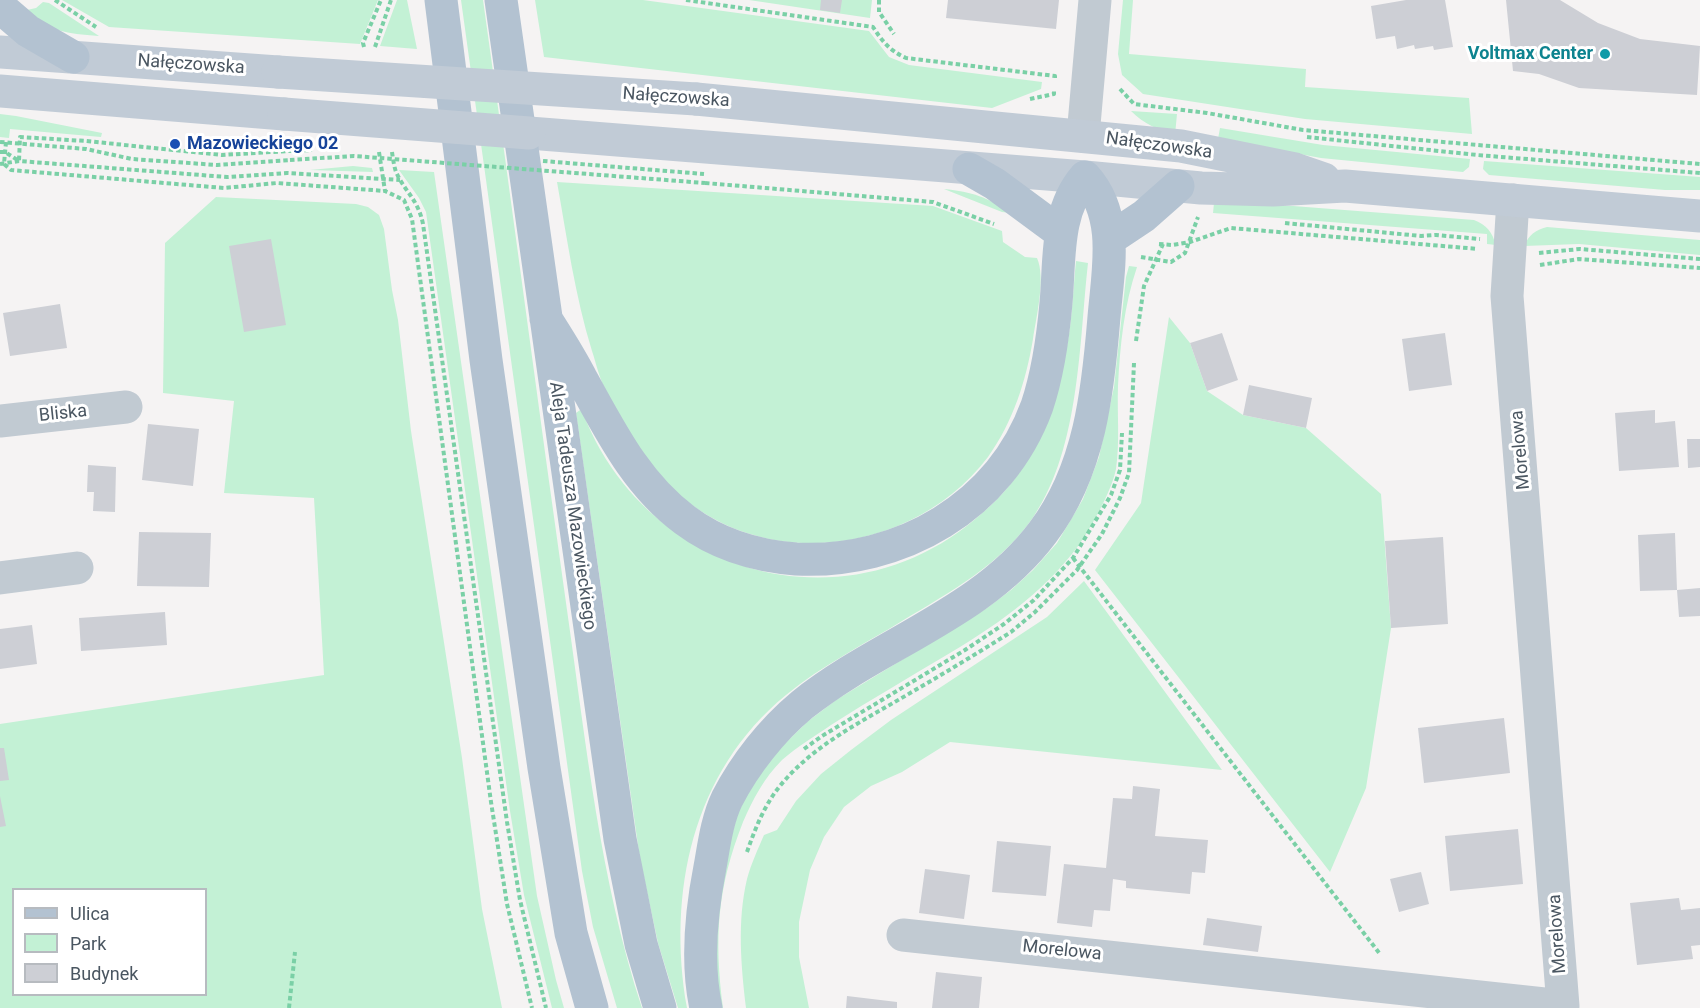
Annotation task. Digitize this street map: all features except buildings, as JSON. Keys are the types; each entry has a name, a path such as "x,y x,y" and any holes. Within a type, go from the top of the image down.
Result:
{"main road":[{"path":"426,0 448,51"},
{"path":"441,0 501,474 554,832 571,933 592,1008"},
{"name":"Aleja Tadeusza Mazowieckiego","path":"501,0 620,838 641,944 660,1008"},
{"path":"0,7 28,31 73,57"},
{"name":"Nałęczowska","path":"0,52 696,99 1083,136 1181,146 1295,169 1345,186"},
{"name":"Nałęczowska","path":"0,91 1178,186 1273,190 1345,186 1700,216"},
{"path":"706,1008 701,948 704,902 714,846 727,800 755,754 788,717 817,693 962,606 1003,575 1032,546 1056,513 1081,457 1094,412 1111,238 1099,195 1086,177 1083,136"},
{"path":"969,169 995,184 1060,232"},
{"path":"546,319 626,458 684,520 706,534 731,545 758,554 784,558 816,560 851,557 898,545 928,531 953,515 976,496 998,474 1025,433 1045,379 1056,304 1060,232 1074,194 1086,177"},
{"path":"1111,238 1144,216 1178,186"}],"street":[{"path":"1083,136 1095,0"},
{"name":"Morelowa","path":"903,935 1567,1007 1508,296 1513,200"},
{"name":"Bliska","path":"0,421 126,407"},
{"path":"0,578 77,568"}],"path":[{"path":"364,52 363,43 381,0"},
{"path":"686,0 873,27 889,48 906,58 1055,76 1054,94"},
{"path":"879,0 879,12 894,34"},
{"path":"1134,104 1207,113 1303,130 1700,164"},
{"path":"19,161 20,137 86,141 222,155 289,152"},
{"path":"1302,137 1477,155 1700,173"},
{"path":"0,142 86,149 132,159 217,165 354,156 933,202 1001,227"},
{"path":"2,164 6,142"},
{"path":"377,143 385,191"},
{"path":"3,152 19,161"},
{"path":"2,164 19,161 226,177 288,173 383,177 401,180 415,200 423,224 507,822 520,900 546,1008"},
{"path":"2,164 11,170 224,188 277,183 385,191 404,200 412,219 491,802 507,904 532,1008"},
{"path":"1171,262 1185,253 1199,215"},
{"path":"1281,223 1421,236 1483,239"},
{"path":"1172,245 1190,242 1231,228 1484,250"},
{"path":"1538,253 1580,249 1700,259"},
{"path":"1538,265 1579,259 1700,268"},
{"path":"1073,558 1406,988"},
{"path":"289,1008 295,952"}],"green space":[{"path":"62,0 378,0 360,44 109,27"},
{"path":"397,0 407,0 417,49 380,46"},
{"path":"461,0 483,0 588,761 615,911 642,1008 617,1008 593,927 582,871"},
{"path":"535,0 643,0 869,31 889,57 909,65 1042,82 1041,89 992,108 544,57"},
{"path":"749,0 872,0 870,18"},
{"path":"1123,0 1133,0 1129,54 1306,69 1305,87 1469,98 1472,134 1305,119 1143,94 1122,75 1118,54"},
{"path":"43,2 49,3 99,36 52,28 27,10 36,8"},
{"path":"1131,111 1177,114 1175,135 1151,126"},
{"path":"0,114 102,133 101,137 10,129 9,138 0,137"},
{"path":"1220,128 1323,145 1470,159 1469,167 1463,172 1321,158 1218,139"},
{"path":"274,137 301,139 302,146 254,149 226,147 226,143"},
{"path":"1484,161 1700,177 1700,190 1665,190 1489,175 1483,169"},
{"path":"353,166 372,168 373,172 310,170"},
{"path":"399,170 434,172 537,896 564,1008 552,1008 524,895 510,811 426,212"},
{"path":"557,182 933,206 1002,231 1003,242 1025,257 1037,258 1041,276 1038,309 1027,370 1017,401 997,444 958,489 922,514 882,532 840,541 797,543 754,535 714,519 677,493 666,482 628,431 605,389 581,309"},
{"path":"944,189 979,196 1011,213 1002,212"},
{"path":"216,197 356,204 368,207 379,215 384,229 398,320 411,431 462,758 482,909 502,1008 0,1008 0,724 324,675 314,498 224,493 234,401 163,393 165,243"},
{"path":"1214,203 1293,206 1474,220 1488,229 1496,245 1487,244 1487,234 1213,213"},
{"path":"1547,227 1700,240 1700,255 1579,244 1524,246 1533,234"},
{"path":"1076,261 1088,263 1075,394 1061,458 1049,488 1034,516 1021,533 991,563 956,588 799,684 754,726 728,760 708,798 694,837 685,879 681,921 682,965 687,1008 678,1008 658,943 640,859 576,413 580,410 583,413 611,467 650,512 696,545 748,567 803,577 860,574 915,557 968,525 995,501 1019,473 1036,442 1066,351"},
{"path":"1129,266 1137,267 1121,341 1116,469 1094,521 1072,554 1057,571 1007,616 800,746 782,760 764,781 743,822 734,846 723,891 719,959 723,1008 717,1008 714,901 740,805 769,759 807,722 836,700 987,608 1033,570 1057,543 1083,499 1099,457 1114,387"},
{"path":"1169,317 1190,343 1207,391 1243,415 1306,428 1381,494 1391,628 1366,788 1330,872 1095,570 1141,503"},
{"path":"1084,581 1222,770 950,742 902,772 871,786 844,807 824,837 810,870 799,922 799,957 809,1008 746,1008 741,960 742,911 749,873 764,835 777,830 796,801 821,774 851,750 891,720 1047,617"}],"place":[{"name":"Voltmax Center","path":"1605,54"},
{"name":"Mazowieckiego 02","path":"175,144"}]}
